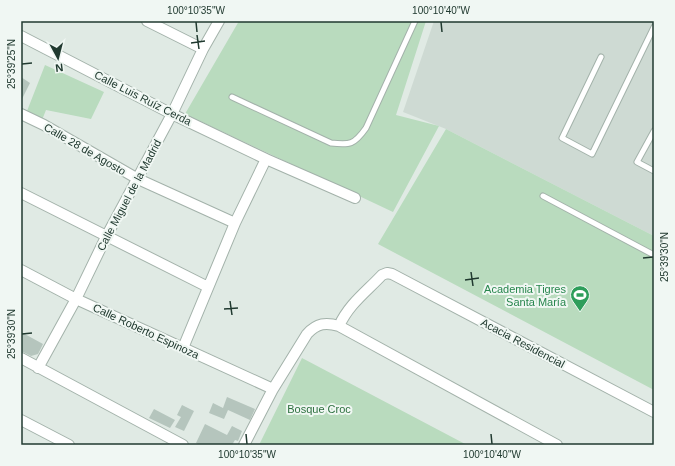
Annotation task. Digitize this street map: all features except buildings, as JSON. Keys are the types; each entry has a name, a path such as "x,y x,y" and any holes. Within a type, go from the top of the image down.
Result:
{"street":[{"path":"147,21 203,49"},
{"name":"Calle Miguel de la Madrid","path":"38,368 76,299 106,237 138,179 172,114 203,49 219,21"},
{"name":"Calle Luis Ruíz Cerda","path":"21,36 172,114 266,159 355,198"},
{"name":"Calle 28 de Agosto","path":"21,114 44,125 138,179 235,223"},
{"path":"183,348 235,223 266,159"},
{"path":"21,193 208,287"},
{"name":"Calle Roberto Espinoza","path":"21,270 76,299 273,388"},
{"name":"Acacia Residencial","path":"339,326 352,304 382,275 387,273 392,274 654,412"},
{"path":"244,445 273,388 308,334 313,328 320,324 328,323 339,326 557,445"},
{"path":"21,358 182,445"},
{"path":"21,420 69,445"}],"lane":[{"path":"232,98 331,143 345,144 358,140 366,128 416,21"},
{"path":"601,57 562,138 592,154 654,27"},
{"path":"654,130 637,162 654,171"},
{"path":"542,196 654,255"}],"shaded area":[{"path":"434,21 654,21 654,236 446,129 403,112"}],"green space":[{"path":"239,21 426,21 396,115 439,126 393,212 185,114"},
{"path":"45,65 104,92 91,119 46,110 42,120 27,111"},
{"name":"Academia Tigres Santa María","path":"446,129 654,236 654,390 378,244"},
{"name":"Bosque Croc","path":"302,358 467,445 259,445"}],"place":[{"name":"Academia Tigres Santa María","path":"580,312"}]}
